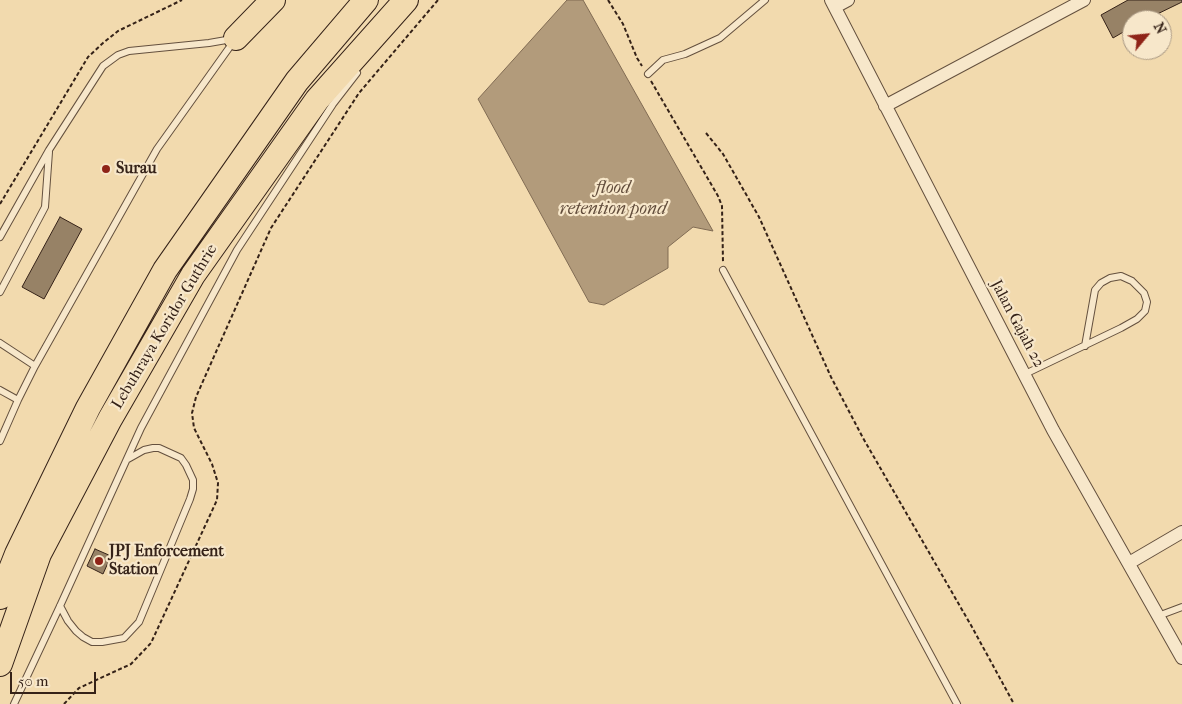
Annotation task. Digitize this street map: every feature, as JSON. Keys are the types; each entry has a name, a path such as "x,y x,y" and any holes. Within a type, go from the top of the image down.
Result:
{"highway":[{"path":"236,38 273,0"},
{"name":"Lebuhraya Koridor Guthrie","path":"0,598 17,554 88,408 165,270 297,81 366,0"},
{"name":"Lebuhraya Koridor Guthrie","path":"0,664 39,554 110,419 193,275 317,100 406,0"}],"street":[{"path":"833,3 848,0"},
{"path":"885,106 1084,0"},
{"name":"Jalan Gajah 22","path":"833,3 1053,430 1182,658"},
{"path":"1129,563 1182,532"}],"lane":[{"path":"389,30 412,0"},
{"path":"648,74 663,60 686,54 720,38 765,0"},
{"path":"0,237 49,150 103,66 118,55 129,51 210,43 236,38"},
{"path":"0,441 35,366 157,149 236,38"},
{"path":"14,704 141,428 236,250 333,104 361,67"},
{"path":"0,292 45,207 49,150"},
{"path":"723,270 957,704"},
{"path":"1025,374 1085,346 1137,319 1145,311 1147,302 1144,293 1132,282 1121,276 1110,278 1101,283 1096,290 1085,346"},
{"path":"0,343 35,366"},
{"path":"0,390 18,400"},
{"path":"60,606 68,621 76,630 92,642 108,642 124,638 139,622 190,499 193,480 186,465 180,458 159,448 144,450 128,458"},
{"path":"1158,616 1182,607"}],"path":[{"path":"64,704 79,688 131,664 151,643 217,500 218,483 212,464 194,428 192,413 196,397 271,228 359,93 438,0"},
{"path":"608,0 623,24 637,58 718,196 722,206 723,270"},
{"path":"706,133 723,154 759,217 831,377 863,438 1014,704"}],"water":[{"name":"flood retention pond","path":"567,0 583,0 713,231 693,227 668,247 668,268 604,305 589,302 478,99"}],"building":[{"path":"1128,0 1182,0 1182,2 1166,10 1122,10 1122,33 1113,38 1101,15"},
{"path":"60,217 82,229 44,299 22,287"},
{"name":"JPJ Enforcement Station","path":"95,549 111,556 103,574 87,566"}],"place":[{"name":"Surau","path":"106,169"},
{"name":"JPJ Enforcement Station","path":"99,561"}]}
